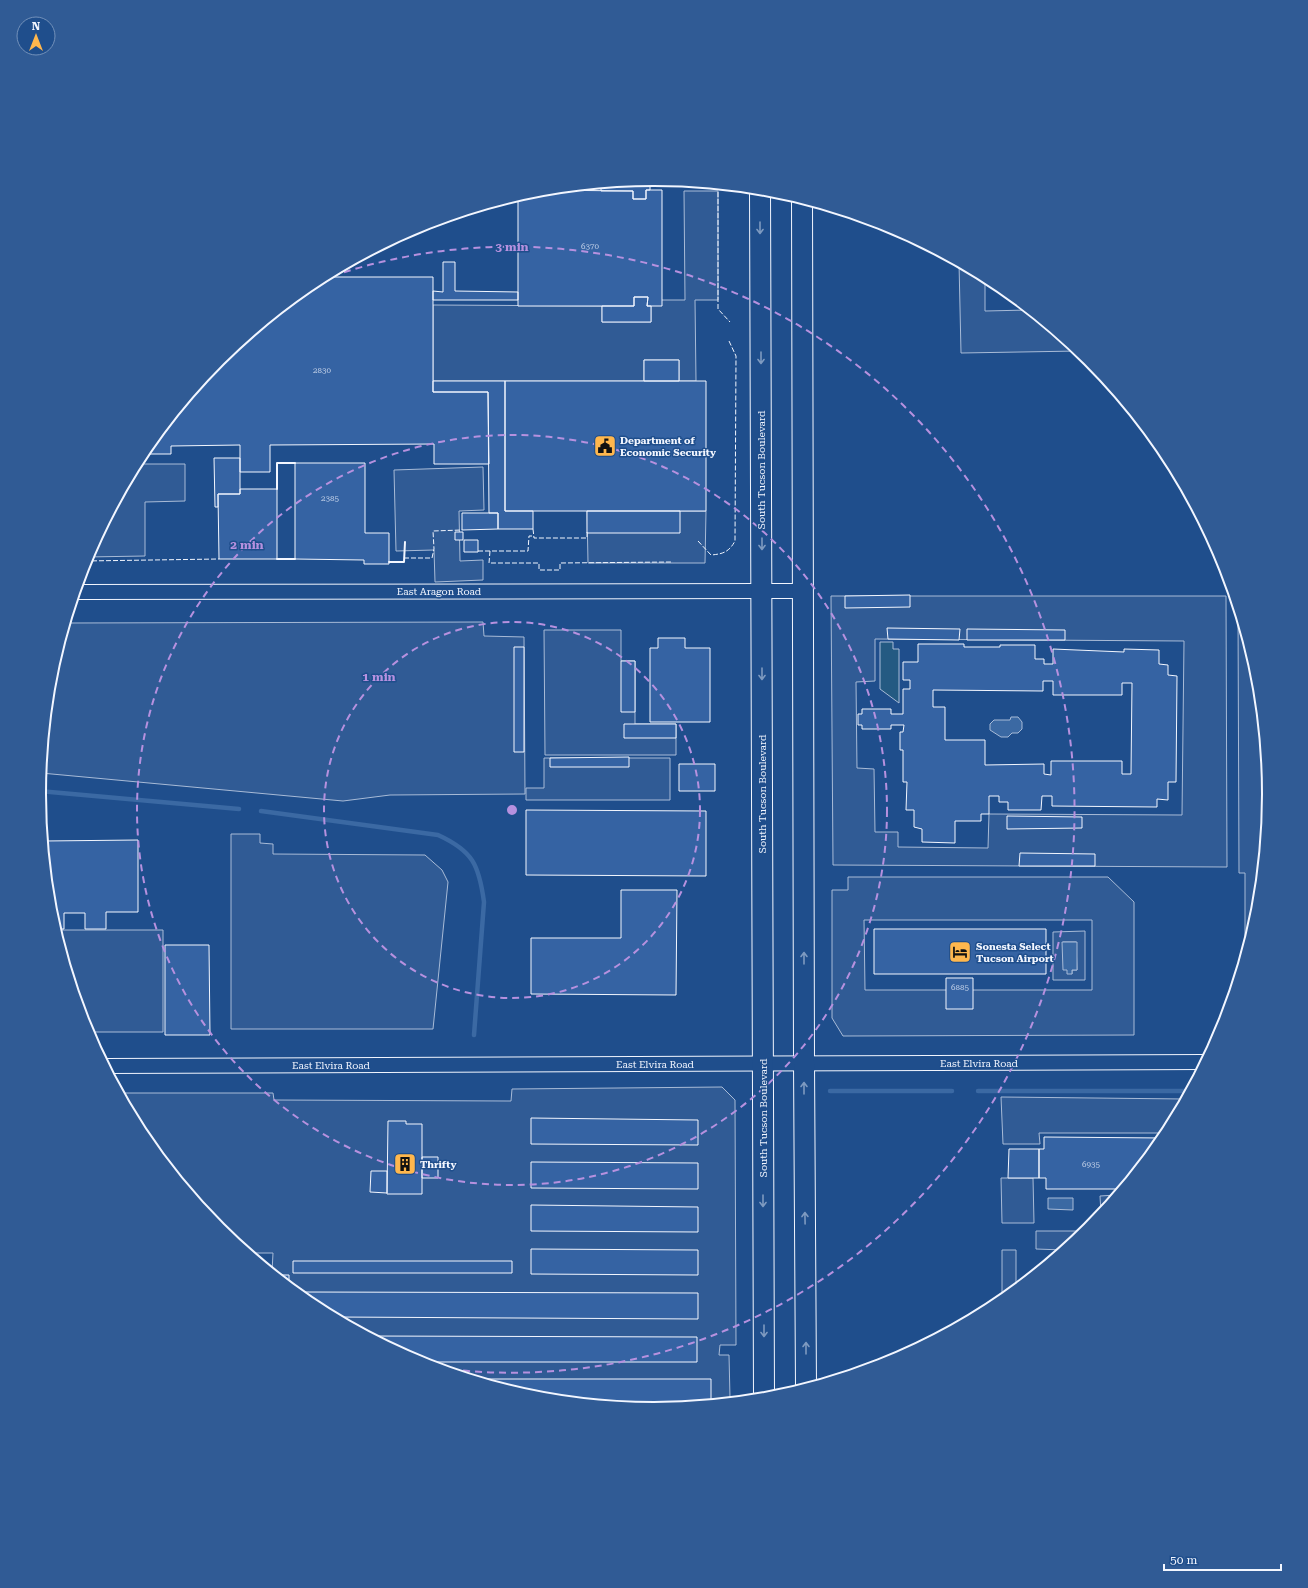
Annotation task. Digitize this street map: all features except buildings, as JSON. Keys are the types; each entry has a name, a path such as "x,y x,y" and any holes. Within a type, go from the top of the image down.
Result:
{"main road":[{"name":"South Tucson Boulevard","path":"760,196 764,1392"},
{"path":"802,205 806,1382"}],"street":[{"name":"East Aragon Road","path":"81,592 803,591"},
{"name":"East Elvira Road","path":"111,1066 1199,1062"}],"shaded area":[{"path":"684,191 718,191 718,300 695,300 696,381 679,381 679,360 644,360 644,381 433,381 433,305 602,306 602,322 651,322 651,306 662,300 685,300"},
{"path":"959,268 985,284 985,311 1022,310 1070,351 961,353"},
{"path":"143,464 185,464 185,501 145,502 145,556 94,557 127,490"},
{"path":"483,467 484,510 459,511 460,561 483,560 483,580 435,582 434,550 396,551 394,470"},
{"path":"587,511 706,511 705,563 588,563"},
{"path":"831,596 1226,596 1227,867 833,865","holes":["875,639 1184,641 1182,815 989,814 988,848 898,847 898,832 875,832 874,769 857,768 856,682 875,681"]},
{"path":"483,622 484,636 524,637 525,794 390,795 343,801 47,774 51,715 58,675 71,623"},
{"path":"1238,627 1250,675 1257,715 1261,754 1262,794 1261,834 1257,873 1245,934 1245,873 1239,873"},
{"path":"544,630 621,630 621,661 635,661 635,724 676,724 676,755 545,755"},
{"path":"880,642 893,642 893,649 899,649 899,703 880,689"},
{"path":"1011,717 1018,717 1022,722 1022,729 1018,733 1012,733 1008,737 1001,737 990,730 990,724 994,720 1010,720"},
{"path":"544,758 670,758 670,800 526,800 526,788 544,788"},
{"path":"231,834 260,834 260,843 273,844 273,854 425,855 442,870 448,882 433,1029 231,1029"},
{"path":"848,877 1108,877 1134,902 1134,1035 843,1036 832,1018 832,890 848,890","holes":["864,920 1092,920 1092,990 865,990"]},
{"path":"62,930 163,930 163,1032 94,1032 78,989"},
{"path":"1085,931 1085,980 1053,980 1053,932","holes":["1063,942 1076,942 1077,970 1072,970 1072,974 1067,970"]},
{"path":"1062,942 1077,942 1077,970 1072,970 1072,974 1067,974 1067,970 1063,970"},
{"path":"722,1087 735,1100 736,1345 720,1345 719,1355 729,1355 730,1397 694,1401 654,1402 614,1401 575,1397 535,1390 459,1370 421,1356 385,1339 350,1321 316,1300 272,1267 273,1253 255,1253 224,1224 197,1195 172,1164 148,1132 124,1093 273,1093 274,1100 511,1101 512,1089"},
{"path":"1001,1097 1180,1099 1159,1133 1039,1133 1040,1144 1003,1144"},
{"path":"1001,1178 1033,1178 1034,1223 1002,1223"},
{"path":"1111,1195 1101,1206 1100,1196"},
{"path":"1048,1198 1073,1198 1073,1210 1048,1209"},
{"path":"1036,1231 1076,1231 1056,1250 1036,1249"},
{"path":"1002,1250 1016,1250 1016,1282 1002,1292"}],"waterway":[{"path":"46,792 239,809"},
{"path":"261,811 438,835 450,841 467,853 480,878 484,902 474,1035"},
{"path":"830,1091 952,1091"},
{"path":"978,1091 1185,1091"}],"fence":[{"path":"718,189 718,309 730,322"},
{"path":"698,541 711,555 725,552 735,541 736,356 729,341"},
{"path":"533,529 534,538 587,538 587,531"},
{"path":"404,558 432,558 434,549 433,531 462,530"},
{"path":"478,551 528,551 529,536 534,536"},
{"path":"490,551 489,563 539,563 539,570 560,570 560,563 673,562"},
{"path":"92,561 219,559"}],"wall":[{"path":"277,489 277,463 295,463"},
{"path":"389,562 404,562 405,542"},
{"path":"277,559 295,559"}],"place":[{"name":"Department of Economic Security","path":"605,446"},
{"name":"Sonesta Select Tucson Airport","path":"960,952"},
{"name":"Thrifty","path":"405,1164"}]}
